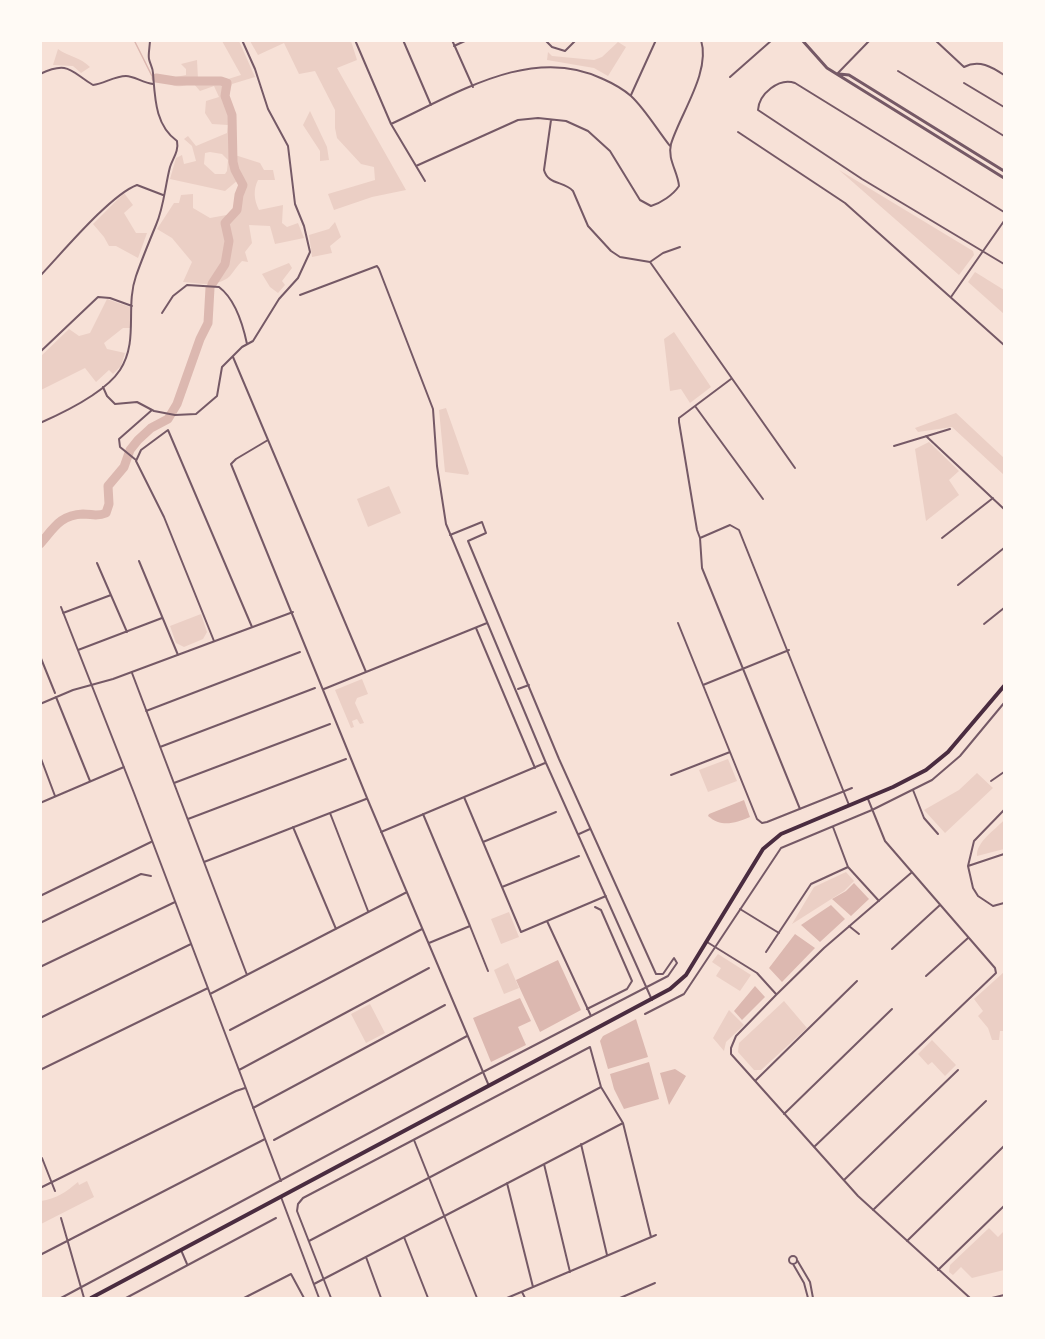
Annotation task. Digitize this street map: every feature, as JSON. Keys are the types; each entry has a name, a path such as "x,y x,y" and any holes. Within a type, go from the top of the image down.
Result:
{"main road":[{"path":"91,1299 652,1000 678,984 707,942 756,859 771,840 906,782 937,762 1005,686"}],"street":[{"path":"40,423 68,410 103,387 120,371 129,351 132,292 135,278 156,225 171,164 178,147 177,141 167,133 155,105 153,69 149,59 150,40"},
{"path":"103,387 111,402 121,404 137,402 152,410 176,415 196,414 214,400 219,392 222,367 232,356 253,341 284,293 298,279 307,264 310,252 304,226 295,204 288,146 268,109 255,69 242,40"},
{"path":"355,40 391,123 424,181"},
{"path":"403,40 431,105"},
{"path":"452,40 473,87"},
{"path":"454,46 467,40"},
{"path":"545,40 552,47 565,51 576,40"},
{"path":"631,96 656,40"},
{"path":"670,146 699,77 703,59 701,40"},
{"path":"730,77 772,40"},
{"path":"837,74 870,40"},
{"path":"934,40 964,67 970,64 982,64 1005,75"},
{"path":"804,41 827,68 1005,178"},
{"path":"391,123 512,71 555,66 571,68 596,75 631,96 670,146 679,186 675,192 651,206 640,200 625,173 600,141 576,125 551,119 528,118 509,123 416,166"},
{"path":"40,74 55,68 70,68 93,85 124,76 130,76 142,83 153,84"},
{"path":"898,71 1005,136"},
{"path":"837,74 849,75 1005,171"},
{"path":"1005,212 795,83 788,81 771,86 758,105 758,110 862,179 1005,264"},
{"path":"964,83 1005,107"},
{"path":"551,119 544,171 546,176 573,190 588,226 615,254 650,262 795,468"},
{"path":"738,132 844,203 1005,345"},
{"path":"40,276 104,210 130,187 137,185 163,195"},
{"path":"951,297 1005,221"},
{"path":"650,262 663,253 680,247"},
{"path":"300,295 377,266 379,269 433,409 437,466 443,508 450,535 546,763 652,1000"},
{"path":"162,313 173,296 186,285 219,287 237,312 248,344"},
{"path":"40,352 98,297 110,298 132,306"},
{"path":"232,356 366,672"},
{"path":"731,379 679,418 700,538 702,568 800,809"},
{"path":"695,406 763,499"},
{"path":"152,410 119,439 120,447 136,461 164,517 214,641"},
{"path":"894,446 950,429"},
{"path":"136,461 141,450 168,430 252,627"},
{"path":"926,436 1005,509"},
{"path":"268,440 231,464 381,832 489,1086"},
{"path":"942,538 993,498"},
{"path":"61,1299 483,1072 668,976 677,963 674,958 663,974 656,974 590,829 468,541 486,533 482,522 450,535"},
{"path":"700,538 730,525 739,530 789,650 849,805"},
{"path":"958,585 1005,548"},
{"path":"139,561 178,655"},
{"path":"97,563 127,632"},
{"path":"63,613 111,596"},
{"path":"61,607 124,767 280,1181"},
{"path":"984,624 1005,608"},
{"path":"40,704 55,695 132,673 293,612"},
{"path":"78,650 163,618"},
{"path":"324,689 488,623"},
{"path":"678,623 757,819 762,823 767,822 852,788"},
{"path":"476,628 535,768"},
{"path":"704,685 789,650"},
{"path":"146,711 300,652"},
{"path":"40,656 90,782"},
{"path":"132,673 247,975"},
{"path":"517,690 529,685"},
{"path":"160,747 315,688"},
{"path":"645,1014 684,994 781,848 872,810 943,772 1004,703"},
{"path":"174,783 330,724"},
{"path":"672,774 730,752"},
{"path":"40,756 56,796"},
{"path":"188,819 346,759"},
{"path":"381,832 546,763"},
{"path":"40,803 124,767"},
{"path":"991,781 1005,772"},
{"path":"913,790 924,818 938,834"},
{"path":"464,797 521,932 606,896"},
{"path":"204,862 367,798"},
{"path":"814,1147 996,973 995,968 885,841 867,798"},
{"path":"1005,810 974,841 968,866 972,888 978,896 993,906 1005,903"},
{"path":"483,842 556,812"},
{"path":"330,813 369,912"},
{"path":"423,814 488,971"},
{"path":"293,827 336,929"},
{"path":"833,827 848,867 879,901"},
{"path":"578,834 590,829"},
{"path":"40,896 152,842"},
{"path":"968,866 1005,854"},
{"path":"502,887 579,856"},
{"path":"766,952 811,884 848,867"},
{"path":"911,873 849,926 776,995 736,1036 731,1054 843,1180 970,1299"},
{"path":"40,923 141,874 151,876"},
{"path":"210,994 407,892"},
{"path":"40,968 175,902"},
{"path":"892,949 940,905"},
{"path":"587,1009 627,989 632,981 601,910 595,907"},
{"path":"740,909 779,933"},
{"path":"547,921 591,1016"},
{"path":"428,943 470,926"},
{"path":"849,926 859,934"},
{"path":"230,1030 422,928"},
{"path":"926,976 969,938"},
{"path":"617,946 626,941"},
{"path":"707,942 757,973 776,995"},
{"path":"40,1018 191,944"},
{"path":"239,1070 429,969"},
{"path":"755,1081 857,981"},
{"path":"40,1070 208,988"},
{"path":"253,1108 446,1005"},
{"path":"784,1114 892,1009"},
{"path":"274,1140 468,1036"},
{"path":"331,1299 297,1211 298,1204 303,1198 590,1047 601,1088 622,1123 651,1237"},
{"path":"843,1180 958,1070"},
{"path":"40,1188 246,1088"},
{"path":"309,1241 601,1088"},
{"path":"873,1210 986,1101"},
{"path":"314,1284 622,1123"},
{"path":"40,1255 265,1139"},
{"path":"414,1140 477,1299"},
{"path":"581,1144 607,1256"},
{"path":"907,1241 1005,1146"},
{"path":"42,1158 54,1191"},
{"path":"544,1164 570,1272"},
{"path":"507,1183 533,1287"},
{"path":"281,1197 319,1299"},
{"path":"938,1270 1005,1206"},
{"path":"61,1218 84,1299"},
{"path":"126,1299 276,1218"},
{"path":"507,1299 656,1235"},
{"path":"404,1237 428,1299"},
{"path":"181,1250 188,1265"},
{"path":"808,1299 804,1283 789,1261 791,1256 796,1257 807,1275 813,1299"},
{"path":"366,1257 381,1299"},
{"path":"793,1264 797,1260"},
{"path":"244,1299 291,1274 304,1299"},
{"path":"620,1299 655,1283"},
{"path":"522,1292 525,1299"},
{"path":"992,1299 1005,1295"}],"shaded area":[{"path":"222,41 239,41 255,77 232,84 229,95 236,121 235,155 260,163 264,170 273,170 275,180 258,180 256,184 255,195 259,210 283,205 282,223 287,227 298,223 304,238 275,244 270,226 249,225 252,243 245,252 248,262 242,261 230,276 219,282 208,284 183,282 192,262 172,238 157,229 174,203 179,203 181,195 193,194 193,208 210,218 232,214 240,184 238,180 225,191 170,179 176,158 182,155 184,164 196,161 192,146 184,139 188,136 196,146 227,133 228,125 212,124 205,113 206,101 219,97 214,86 200,91 193,83 178,86 166,79 186,75 186,69 181,64 197,60 198,79 225,80 241,75","holes":["205,153 222,154 228,160 227,171 225,174 215,174 204,164"]},
{"path":"250,41 351,41 357,60 337,68 406,190 372,197 334,210 328,194 375,180 374,167 361,164 337,138 335,110 315,71 299,74 284,43 258,55"},
{"path":"618,42 626,47 608,76 594,68 547,60 548,52 552,56 594,60 602,57"},
{"path":"58,49 90,67 81,73 73,66 53,65"},
{"path":"310,111 327,147 329,160 320,161 320,151 303,125"},
{"path":"839,170 973,251 974,255 959,275"},
{"path":"124,193 133,205 124,213 136,233 147,233 138,258 116,246 109,246 93,224"},
{"path":"335,222 341,237 330,246 332,253 312,257 309,235 329,229"},
{"path":"289,263 292,268 282,281 285,285 278,293 270,287 262,274"},
{"path":"975,272 1004,290 1004,314 968,282"},
{"path":"107,299 130,307 130,328 123,328 104,343 107,349 125,353 121,366 113,374 109,370 96,382 85,368 41,390 41,356 69,329 79,336 90,333"},
{"path":"674,332 711,387 690,403 681,389 670,391 664,339"},
{"path":"446,408 468,475 445,472 439,410"},
{"path":"956,413 1004,458 1004,475 952,427 918,432 915,428"},
{"path":"929,442 959,471 949,480 959,495 926,521 915,449"},
{"path":"389,486 401,513 368,527 357,499"},
{"path":"201,614 207,632 203,639 184,647 176,643 170,626"},
{"path":"362,679 368,694 357,698 355,703 364,723 360,724 357,719 352,721 354,727 351,728 335,690"},
{"path":"728,759 737,781 708,792 699,770"},
{"path":"977,773 993,788 945,833 924,810 959,790"},
{"path":"744,800 750,817 723,823 708,816 709,814"},
{"path":"1004,820 1004,849 977,856 983,841"},
{"path":"846,872 854,881 844,891 792,924 814,887"},
{"path":"854,883 869,899 851,916 832,899"},
{"path":"831,905 845,919 820,942 801,925"},
{"path":"509,912 519,937 501,944 491,919"},
{"path":"795,934 815,948 782,982 769,968"},
{"path":"718,954 751,975 740,991 716,976 721,968 712,962"},
{"path":"558,960 581,1010 540,1032 516,980"},
{"path":"508,963 519,988 504,994 494,970"},
{"path":"1004,972 1004,1031 1000,1031 999,1040 992,1040 988,1028 978,1016 983,1011 974,999"},
{"path":"755,986 765,997 742,1020 734,1011"},
{"path":"520,998 531,1021 518,1027 526,1045 491,1062 473,1018"},
{"path":"784,1001 807,1028 761,1070 754,1070 738,1052 739,1043"},
{"path":"370,1004 385,1033 366,1043 351,1014"},
{"path":"729,1010 744,1025 726,1042 724,1051 713,1038"},
{"path":"636,1019 648,1057 608,1069 600,1041 603,1036"},
{"path":"932,1040 956,1065 945,1076 932,1062 928,1065 918,1054"},
{"path":"649,1062 659,1099 624,1109 614,1089 610,1074"},
{"path":"675,1069 686,1076 669,1105 660,1073"},
{"path":"87,1181 94,1197 41,1224 41,1201 61,1194 78,1182 79,1185"},
{"path":"989,1228 998,1237 1004,1231 1004,1270 972,1278 961,1267 953,1275 949,1272 950,1265"}],"waterway":[{"path":"134,40 152,76"},
{"path":"156,78 227,83 225,96 232,115 233,162 243,185 237,210 225,223 229,241 225,264 212,284"},
{"path":"40,544 58,523 69,517 106,513 109,504 108,486 124,467 130,450 151,428 168,419 177,404 208,323 210,288"}]}
